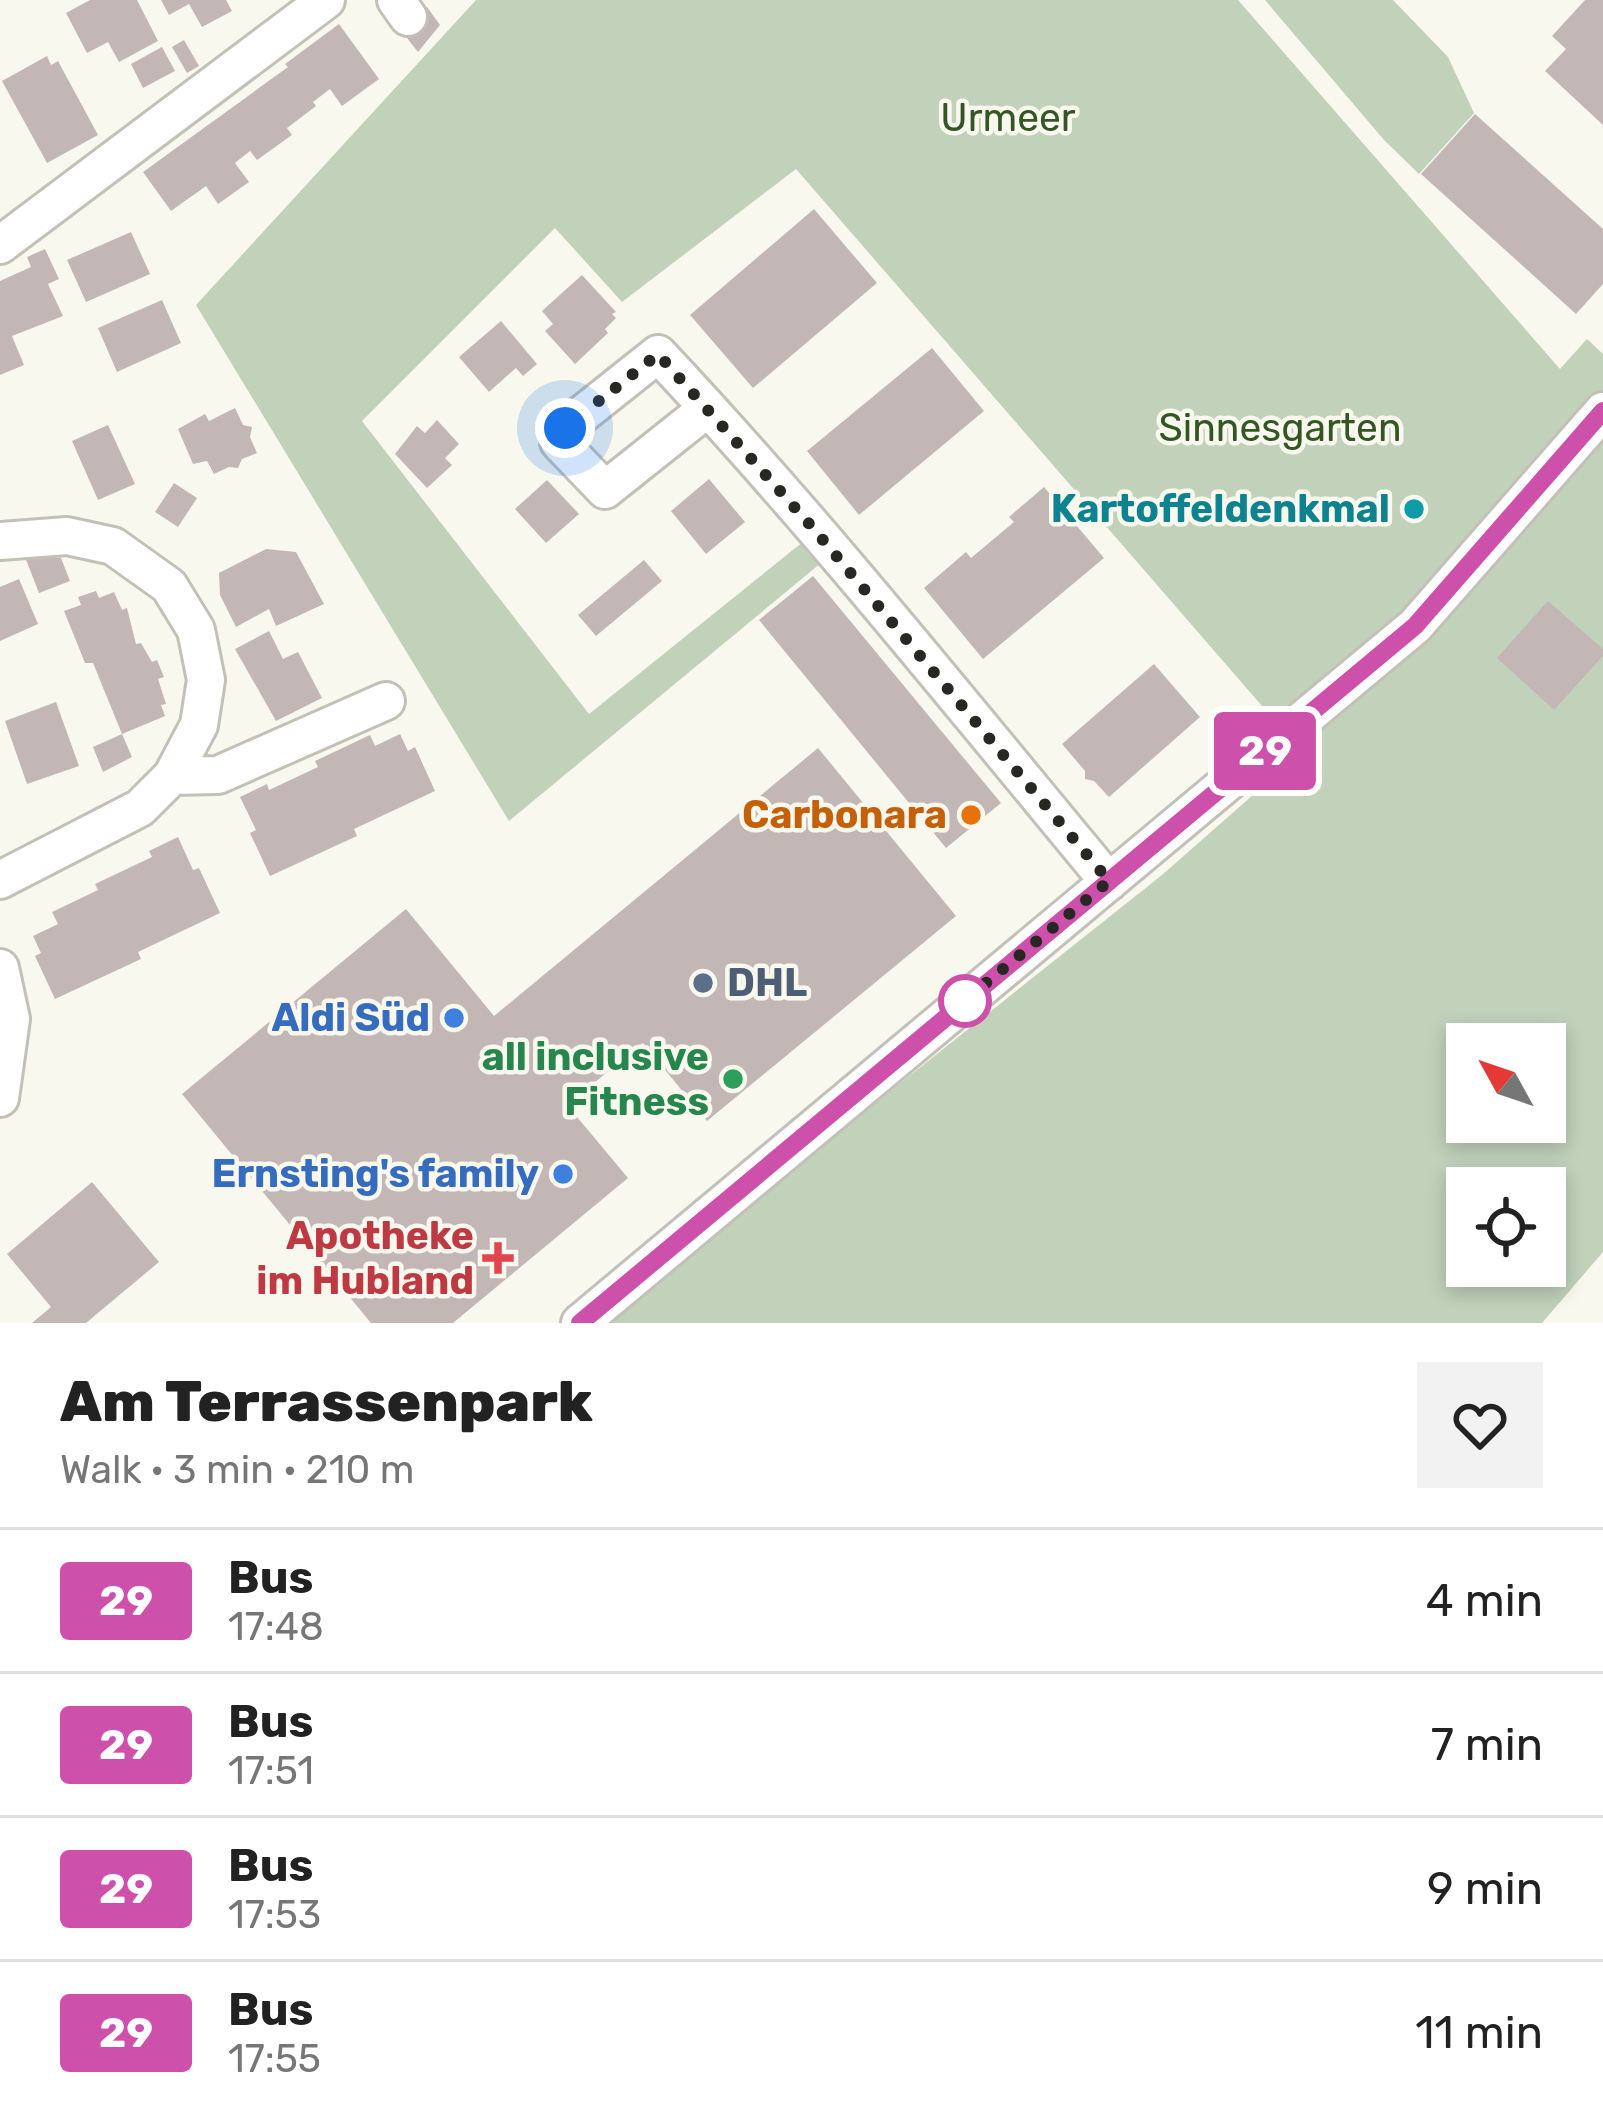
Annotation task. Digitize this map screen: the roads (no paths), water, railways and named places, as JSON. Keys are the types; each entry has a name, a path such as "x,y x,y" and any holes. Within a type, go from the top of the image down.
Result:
{"street":[{"path":"0,245 326,0"},
{"path":"708,408 1109,881"},
{"path":"580,1323 1415,626 1603,411"},
{"path":"0,542 67,536 113,546 169,586 196,630 206,680 199,725 172,776 140,808 0,880"},
{"path":"172,776 218,775 386,701"},
{"path":"0,968 11,1019 0,1098"}],"place":[{"name":"Kartoffeldenkmal","path":"1414,509"},
{"name":"Carbonara","path":"971,815"},
{"name":"DHL","path":"703,983"},
{"name":"Aldi Süd","path":"454,1018"},
{"name":"all inclusive Fitness","path":"733,1079"},
{"name":"Ernsting's family","path":"563,1174"},
{"name":"Apotheke im Hubland","path":"498,1258"}],"park label":[{"name":"Urmeer","path":"1008,118"},
{"name":"Sinnesgarten","path":"1280,428"}]}
